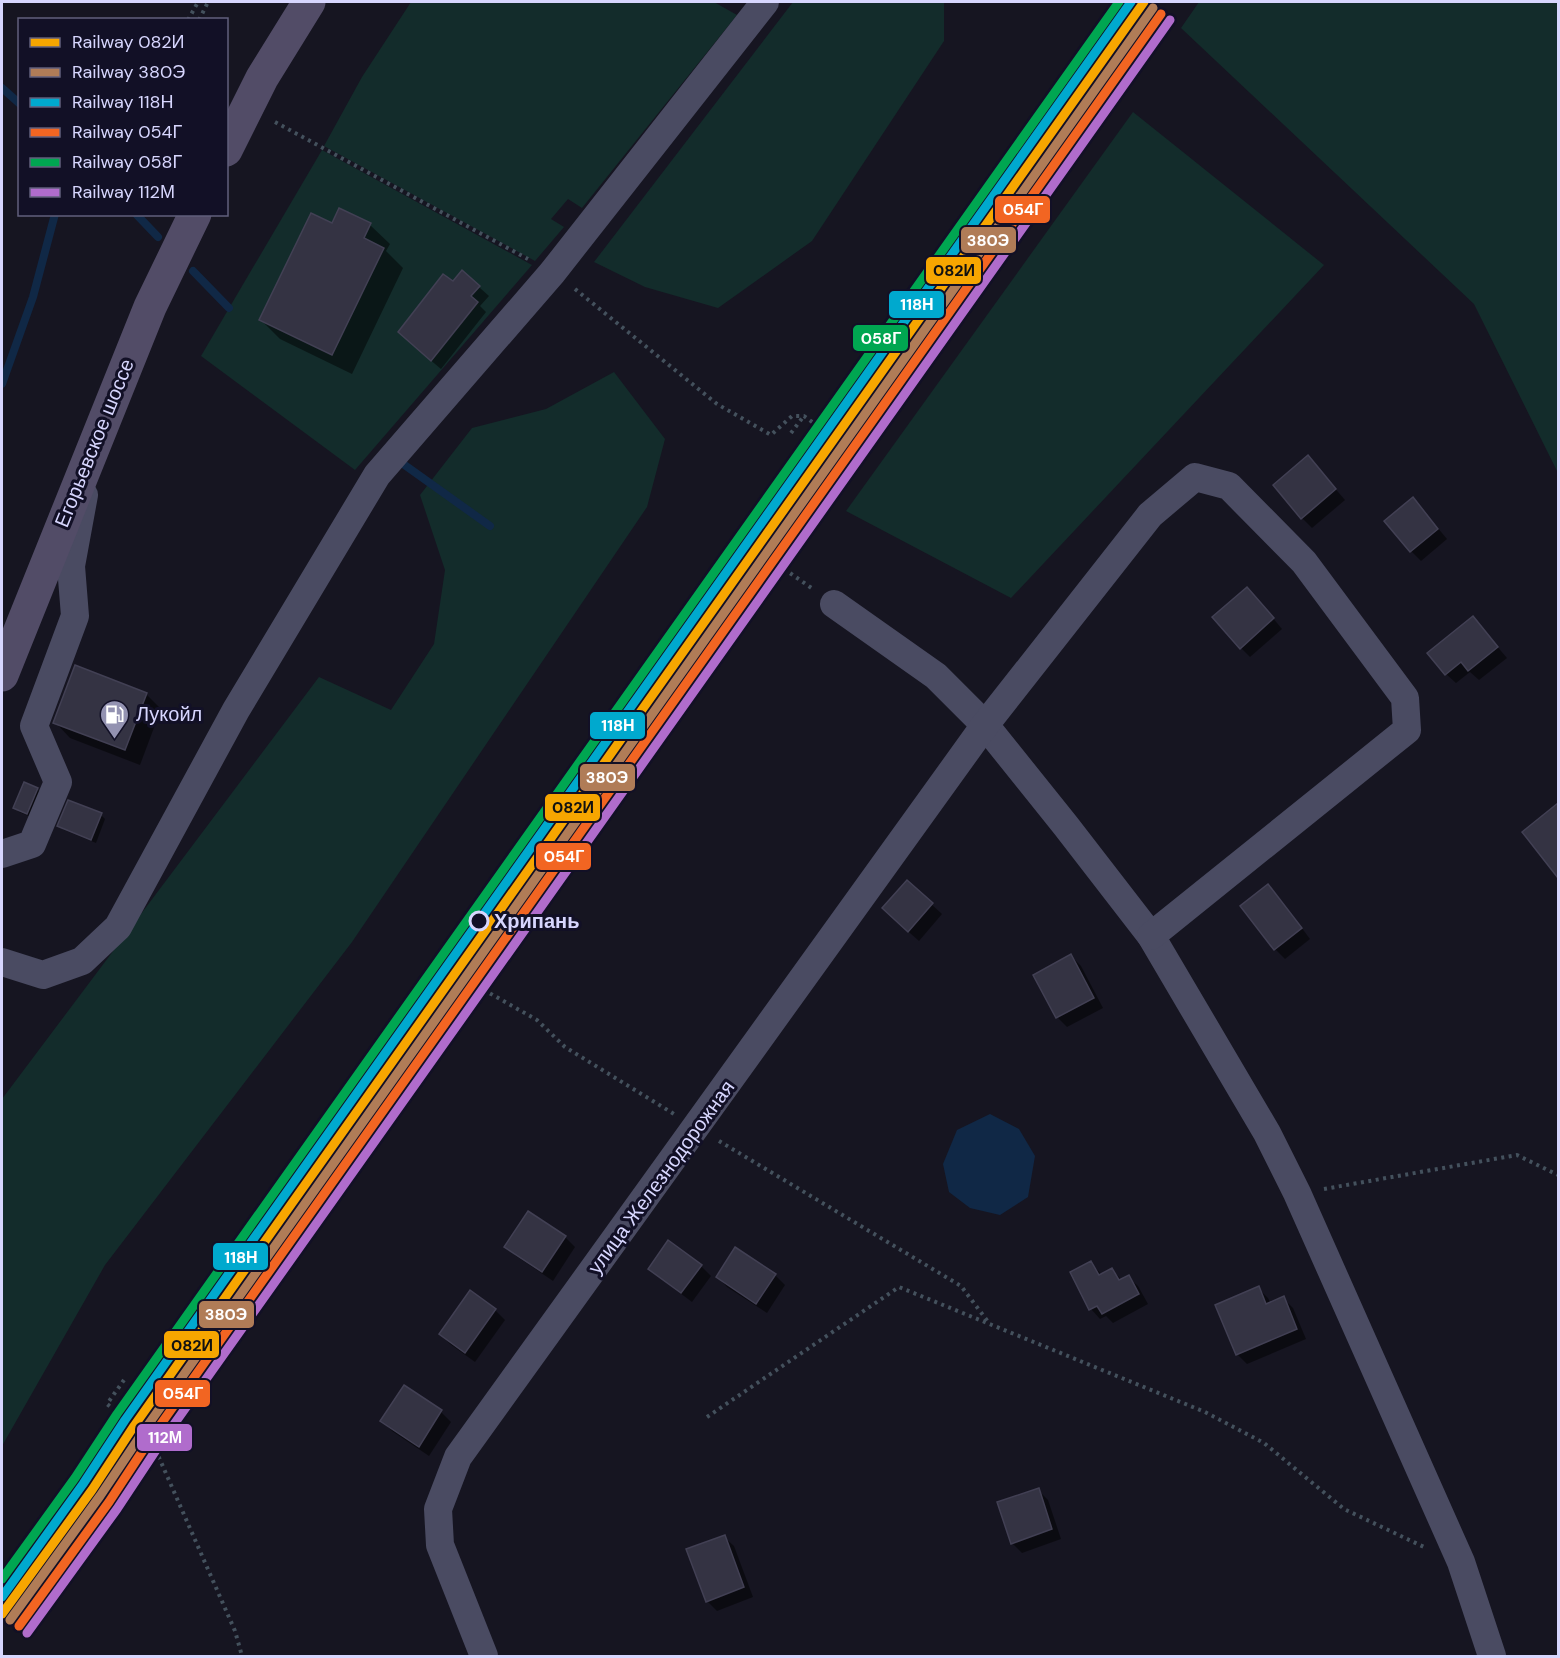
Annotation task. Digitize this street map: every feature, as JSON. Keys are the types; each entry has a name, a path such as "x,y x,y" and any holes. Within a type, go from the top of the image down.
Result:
{"main road":[{"path":"228,146 262,78 309,2"},
{"name":"Егорьевское шоссе","path":"2,675 150,307 194,216"}],"street":[{"path":"2,962 43,975 82,961 118,927 236,710 377,475 765,2"},
{"path":"2,854 32,844 58,782 34,726 75,616 71,566 93,447"},
{"name":"улица Железнодорожная","path":"484,1656 440,1545 438,1509 458,1457 985,725 1150,515 1195,477 1229,486 1304,562 1405,698 1407,730 1151,936"},
{"path":"834,604 936,676 985,725 1151,936 1267,1133 1297,1193 1461,1562 1492,1656"}],"path":[{"path":"189,18 198,2"},
{"path":"200,18 208,2"},
{"path":"276,122 537,279"},
{"path":"577,290 717,404 771,435 792,416 804,417 845,446 793,529 784,569 724,617 714,632"},
{"path":"791,433 804,417"},
{"path":"784,569 834,604"},
{"path":"477,986 537,1020 565,1047 961,1286 990,1325"},
{"path":"1297,1193 1517,1155 1558,1175"},
{"path":"707,1417 899,1287 1205,1412 1264,1443 1344,1509 1419,1545 1461,1562"},
{"path":"124,1380 108,1404 150,1437 235,1631 242,1656"},
{"path":"150,1437 161,1423"}],"green space":[{"path":"411,2 714,2 737,15 582,208 568,199 551,219 564,227 535,261 324,146 362,77"},
{"path":"793,2 944,2 944,41 812,241 718,308 645,287 594,262"},
{"path":"1199,2 1558,2 1558,473 1474,304 1181,28"},
{"path":"1133,112 1324,265 1011,598 846,511"},
{"path":"322,150 532,265 355,470 201,356"},
{"path":"614,372 665,439 647,507 352,942 105,1265 2,1446 2,1099 319,677 391,710 434,644 445,570 420,495 472,428 546,409"}],"water":[{"path":"990,1114 1019,1129 1035,1156 1028,1197 1000,1215 970,1208 949,1192 943,1164 957,1130"}],"building":[{"path":"339,208 371,223 364,238 384,248 332,355 259,320 311,213 332,223"},
{"path":"462,270 480,286 471,296 478,302 431,361 398,332 443,274 453,281"},
{"path":"1308,455 1336,489 1301,519 1273,485"},
{"path":"1413,497 1438,529 1410,552 1384,521"},
{"path":"1247,587 1274,618 1240,649 1212,617"},
{"path":"1473,616 1498,647 1468,671 1461,662 1445,675 1427,653"},
{"path":"75,665 147,693 125,750 53,723"},
{"path":"24,782 38,788 27,814 13,808"},
{"path":"68,800 102,813 91,840 57,826"},
{"path":"1558,803 1558,878 1522,832"},
{"path":"907,880 933,903 908,932 882,908"},
{"path":"1268,884 1302,928 1274,950 1240,906"},
{"path":"1071,954 1094,998 1056,1018 1033,975"},
{"path":"528,1211 566,1236 542,1272 504,1247"},
{"path":"668,1240 702,1265 681,1293 648,1269"},
{"path":"735,1247 776,1274 756,1304 716,1277"},
{"path":"1091,1261 1099,1275 1112,1268 1119,1280 1129,1275 1139,1294 1102,1314 1097,1306 1089,1310 1070,1272"},
{"path":"1259,1286 1266,1304 1284,1296 1297,1329 1236,1355 1215,1305"},
{"path":"470,1290 496,1309 465,1353 439,1334"},
{"path":"404,1385 442,1410 419,1447 380,1421"},
{"path":"1039,1488 1052,1529 1011,1544 997,1502"},
{"path":"725,1535 744,1587 706,1602 686,1549"}],"waterway":[{"path":"2,88 18,102"},
{"path":"2,384 33,297 54,216"},
{"path":"138,216 158,237"},
{"path":"193,271 229,308"},
{"path":"399,461 490,526"}],"rail line":[{"name":"058Г","path":"2,1579 1119,2"},
{"name":"118Н","path":"2,1597 83,1484 125,1420 1131,2"},
{"name":"082И","path":"2,1614 1144,2"},
{"name":"380Э","path":"10,1620 1153,8"},
{"name":"054Г","path":"19,1626 1161,14"},
{"name":"112М","path":"27,1633 1170,20"}],"place":[{"name":"Лукойл","path":"115,740"},
{"name":"Хрипань","path":"479,921"}]}
